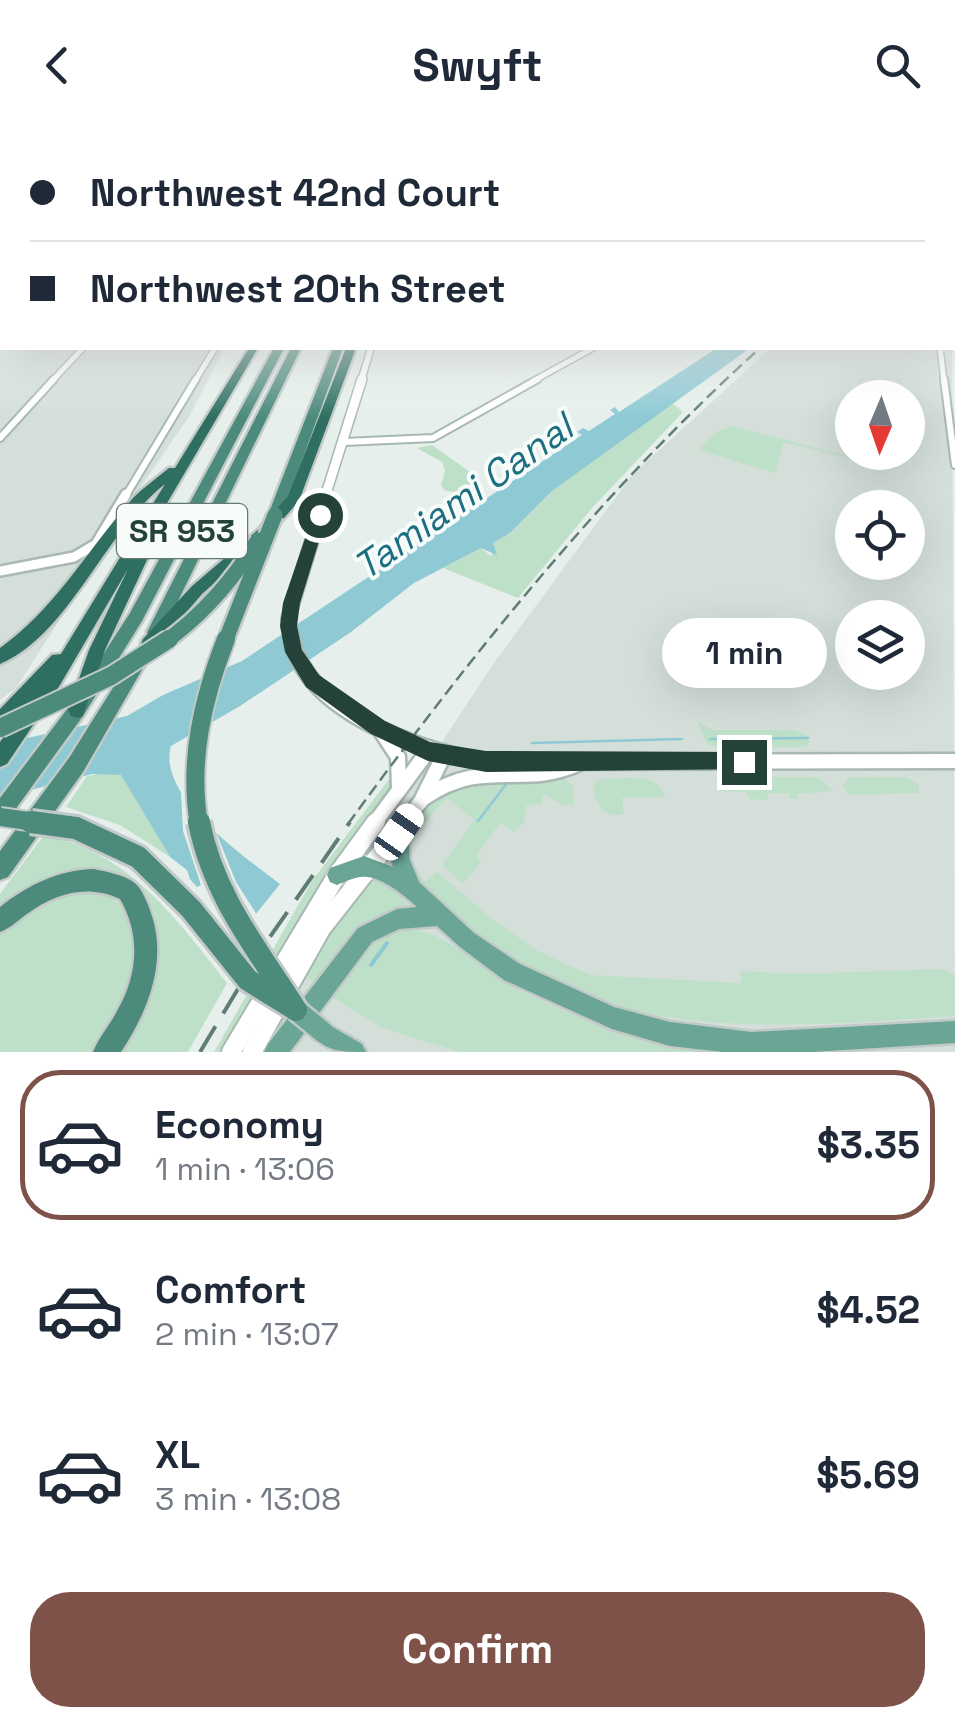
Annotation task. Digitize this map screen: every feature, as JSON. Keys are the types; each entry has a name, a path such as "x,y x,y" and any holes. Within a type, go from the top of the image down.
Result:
{"highway":[{"path":"0,758 83,630 252,350"},
{"name":"SR 953","path":"2,812 76,710 145,600 278,350"},
{"name":"SR 953","path":"0,869 54,796 149,644 295,350"},
{"path":"296,1010 220,892 199,835 192,790 194,746 204,705 337,350"},
{"path":"149,644 197,590 264,532 294,498 350,350"},
{"path":"0,657 44,622 74,588 139,499 184,463"},
{"path":"76,710 97,650 154,531 160,504"},
{"path":"0,725 98,684 174,636 231,580 275,516"},
{"path":"0,725 83,630"},
{"path":"2,812 76,828 138,857 182,899 248,980 296,1010"},
{"path":"0,922 30,898 68,881 105,881 132,897 146,932 145,968 131,1011 106,1052"}],"main road":[{"path":"399,832 400,860 412,889"},
{"path":"337,875 370,867 412,889 481,950 536,985 612,1018 670,1034 752,1044 955,1032"},
{"path":"276,1052 366,935 396,919 440,916"},
{"path":"296,1010 354,1052"}],"street":[{"path":"0,438 81,350"},
{"path":"0,571 74,557 96,544 214,350"},
{"path":"371,350 294,593 288,626 301,667 321,688 378,728 436,753 486,762 955,761"},
{"path":"344,442 433,438 590,350"},
{"path":"938,350 955,465"},
{"path":"378,728 398,757 398,789"},
{"path":"231,1052 337,875 398,789 436,753"},
{"path":"421,801 436,753"},
{"path":"252,1052 321,929 421,801 460,774 564,774 580,762"}],"shaded area":[{"path":"0,350 223,350 190,415 137,492 127,515 16,688 0,700"},
{"path":"769,350 952,350 955,1052 260,1052 326,917 496,660 633,474"}],"green space":[{"path":"671,402 683,412 592,508 518,598 443,568 481,548 491,556 493,543 510,533 552,491"},
{"path":"732,426 835,454 784,442 775,473 699,450 715,433"},
{"path":"432,445 477,477 476,490 464,495 444,490 442,462 417,448"},
{"path":"698,721 712,730 793,730 805,734 810,742 805,747 718,748 706,743"},
{"path":"396,770 390,793 293,932 223,1052 214,1052 312,881"},
{"path":"121,775 170,857 120,825 66,807 87,776"},
{"path":"735,777 818,777 833,791 797,794 798,799 790,799 789,794 767,793 768,800 749,799 746,792 720,791 721,781"},
{"path":"850,777 905,777 918,784 919,793 850,795 842,786"},
{"path":"471,778 564,779 574,786 573,805 562,805 543,794 541,804 527,805 524,822 514,832 501,822 476,855 481,862 466,881 461,882 442,865 474,820 447,798 420,828 410,849 415,870 426,881 437,872 538,951 590,975 741,983 740,971 796,974 940,969 955,974 955,1016 795,1024 684,1019 631,1010 580,995 533,973 467,926 409,870 409,851 411,836 421,812"},
{"path":"601,779 648,780 665,797 622,798 624,814 611,814 605,812 595,796 594,783"},
{"path":"44,835 101,856 126,872 169,912 227,983 188,1052 117,1052 144,990 157,945 150,904 131,883 109,872 92,871 0,913 0,894"},
{"path":"374,877 395,888 407,905 364,922 313,982 304,972 362,886"},
{"path":"87,890 114,899 130,915 136,936 134,961 116,1011 89,1052 0,1052 0,930 53,896"},
{"path":"405,929 421,931 451,944 504,982 565,1011 638,1036 714,1052 460,1052 382,1028 329,995 374,941"}],"water":[{"path":"714,350 747,350 552,491 510,533 493,543 497,555 481,548 414,583 351,632 240,706 171,746 170,765 190,805 227,842 280,884 217,962 187,870 170,857 121,775 92,774 0,798 0,744 127,716 163,695 242,661 582,435 577,432 583,428 589,431 615,414 610,410 615,407 619,412"}],"pier":[{"path":"180,775 184,787 212,822 236,882 259,918 218,967 194,939 192,902 183,873 161,852 181,869 197,887 201,885 183,831"}],"waterway":[{"path":"710,739 808,738"},
{"path":"532,743 682,739"},
{"path":"478,821 507,783"},
{"path":"371,965 387,943"}],"railway":[{"path":"348,824 442,698 542,576 647,458 758,350"},
{"path":"200,1052 265,944 350,822"}],"route":[{"path":"320,515 291,603 288,626 294,652 312,681 378,728 428,752 486,762 744,762"}],"water label":[{"name":"Tamiami Canal","path":"463,497"}]}
